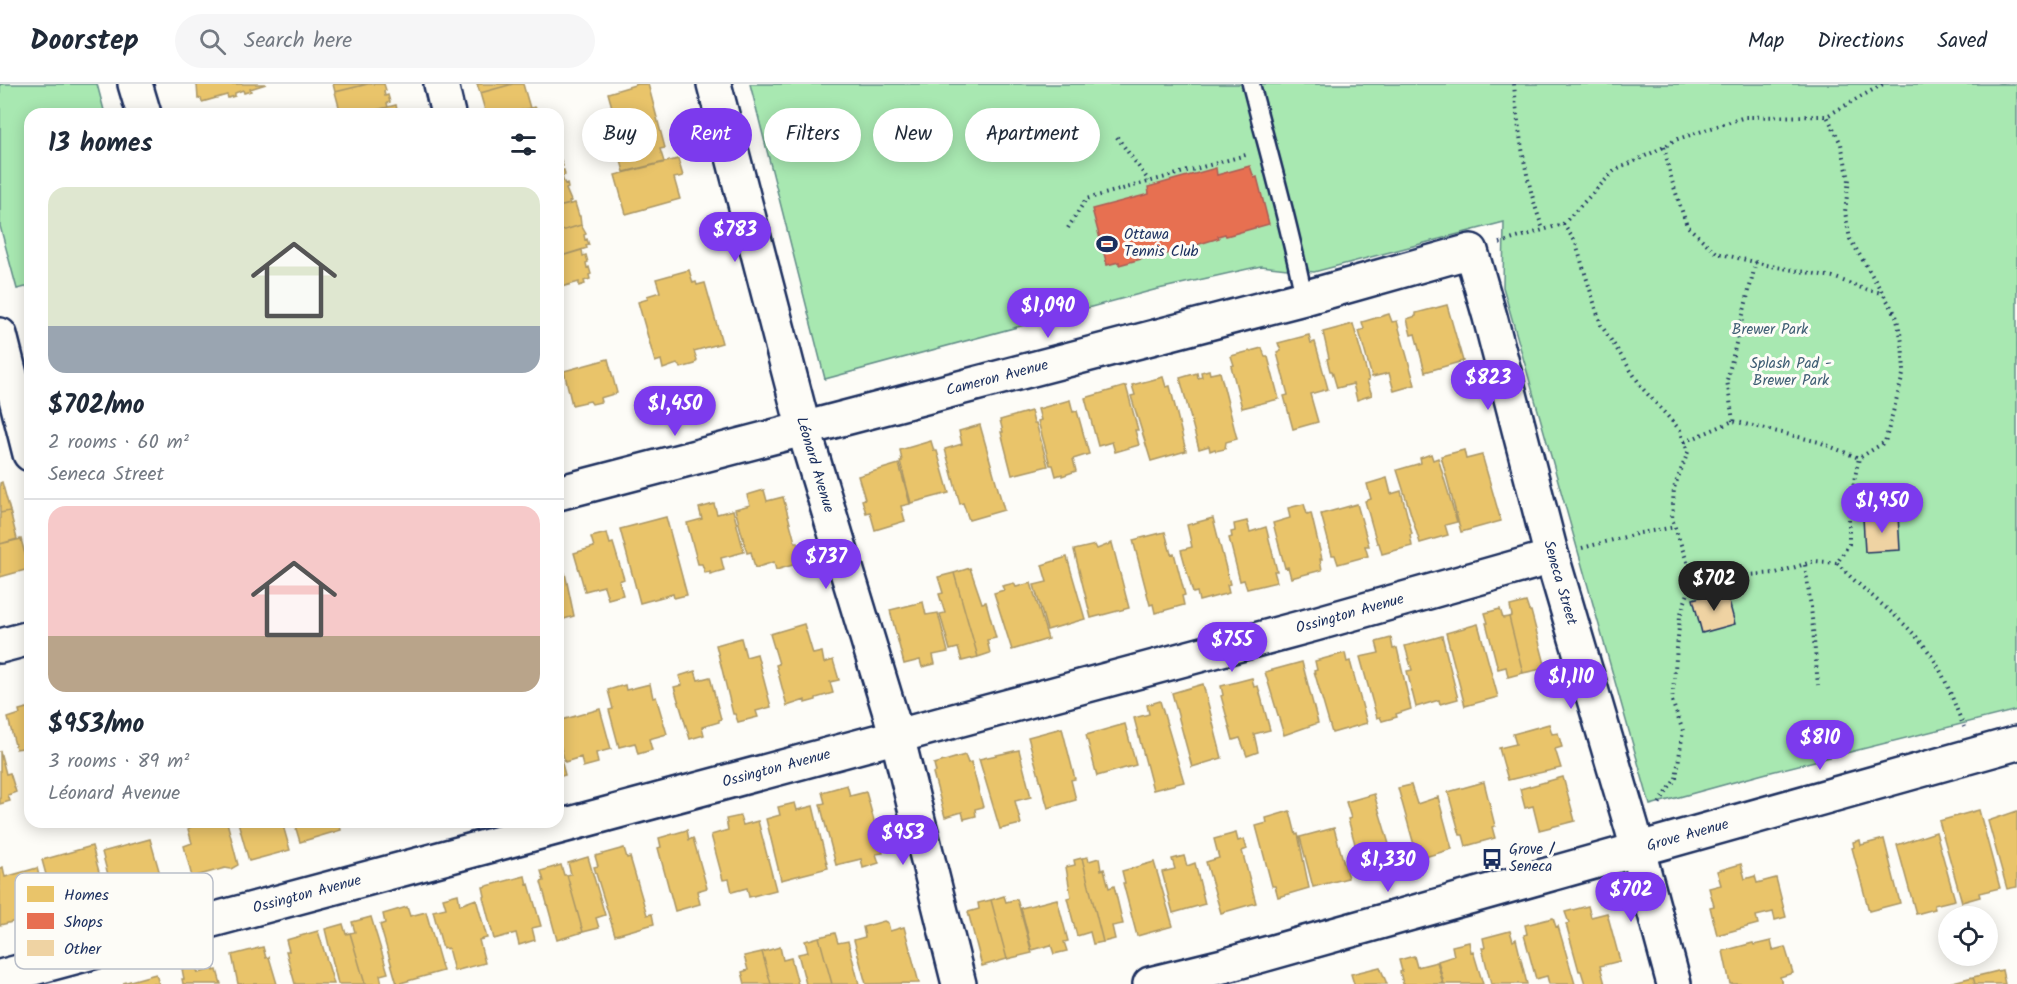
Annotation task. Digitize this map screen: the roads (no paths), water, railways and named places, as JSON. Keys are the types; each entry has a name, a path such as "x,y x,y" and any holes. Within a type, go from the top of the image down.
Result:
{"street":[{"path":"135,84 142,108"},
{"path":"441,84 447,108"},
{"name":"Léonard Avenue","path":"714,84 804,430 897,736 958,984"},
{"name":"Cameron Avenue","path":"564,491 1305,298 1471,251"},
{"name":"Seneca Street","path":"1471,251 1552,557 1674,984"},
{"path":"0,335 24,430"},
{"name":"Ossington Avenue","path":"564,825 1315,624 1552,557"},
{"path":"0,646 24,640"},
{"name":"Grove Avenue","path":"1150,984 1223,966 2017,742"},
{"name":"Ossington Avenue","path":"213,920 555,828"},
{"name":"Ossington Avenue","path":"0,977 30,969"}],"lane":[{"path":"1251,84 1295,251 1305,298"}],"place":[{"name":"Ottawa Tennis Club","path":"1107,244"},
{"name":"Grove / Seneca","path":"1492,859"}],"park label":[{"name":"Brewer Park","path":"1770,330"},
{"name":"Splash Pad - Brewer Park","path":"1791,372"}]}
